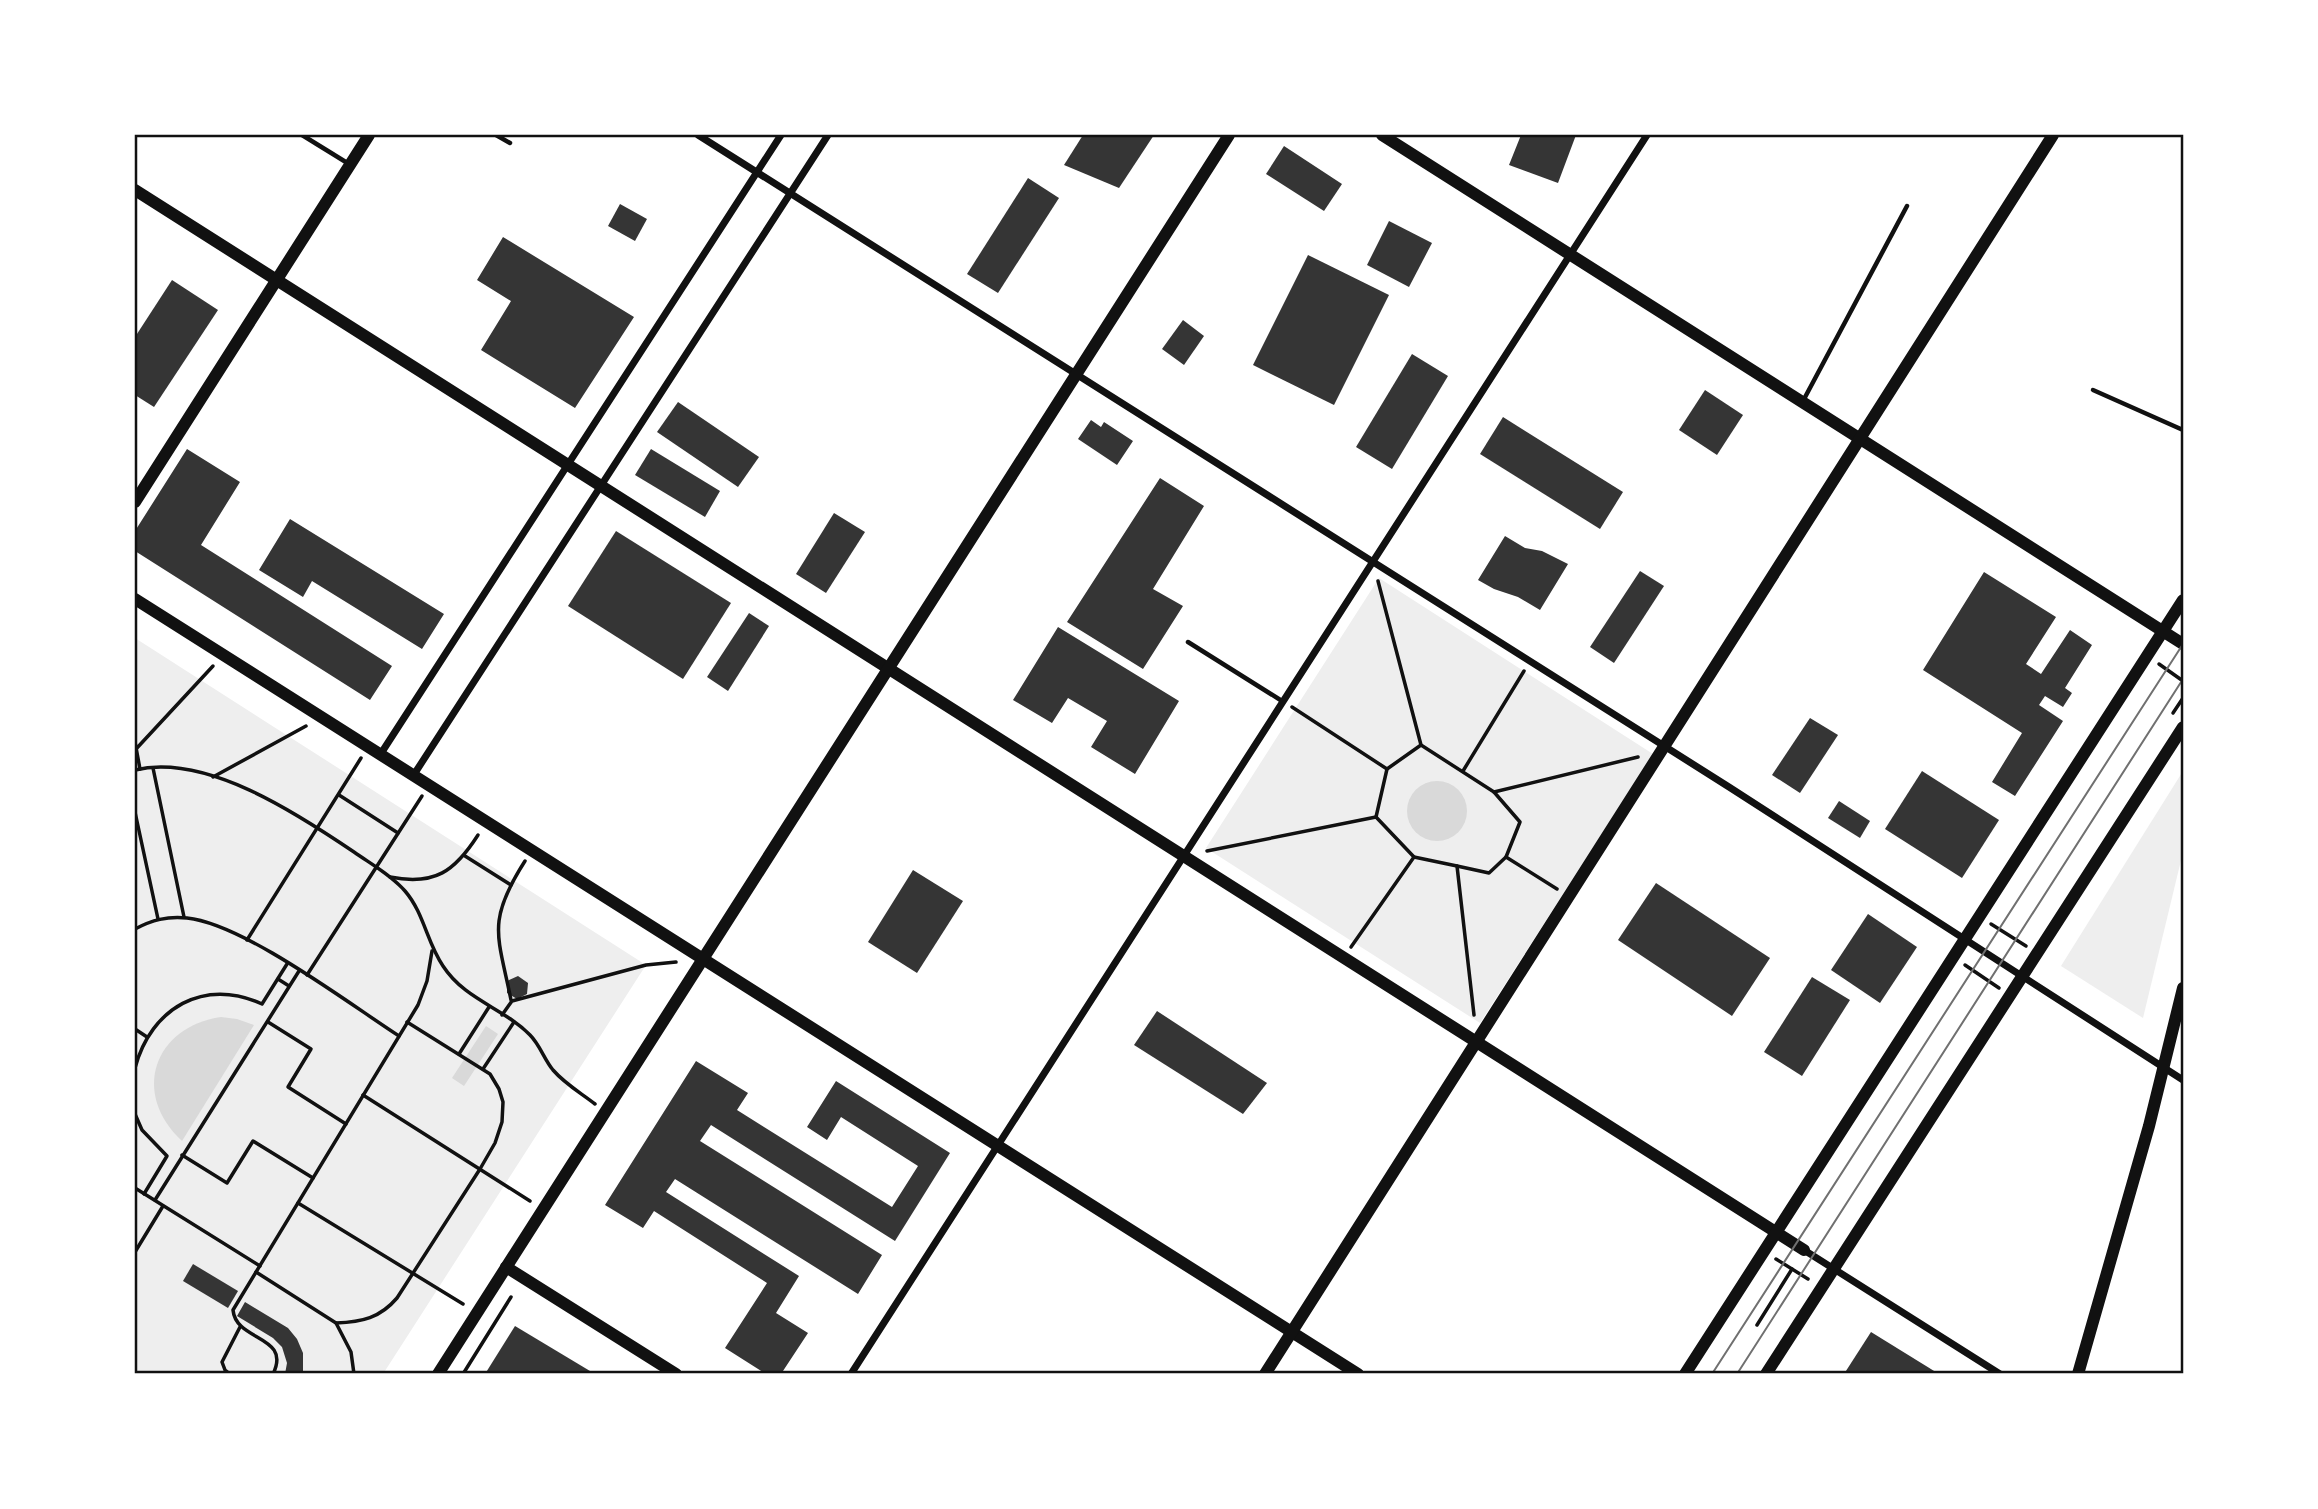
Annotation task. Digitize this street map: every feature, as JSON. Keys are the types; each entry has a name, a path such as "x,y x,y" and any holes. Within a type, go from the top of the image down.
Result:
{"street":[{"path":"135,502 369,135"},
{"path":"698,135 1665,747 2183,1080"},
{"path":"380,755 781,135"},
{"path":"413,776 828,135"},
{"path":"438,1374 1229,135"},
{"path":"1382,135 2183,644"},
{"path":"851,1374 1647,135"},
{"path":"1265,1374 2053,135"},
{"path":"135,190 2000,1374"},
{"path":"135,599 1358,1374"},
{"path":"1685,1374 2183,600"},
{"path":"1766,1374 2183,727"},
{"path":"2078,1374 2164,1067 2183,988"},
{"path":"506,1267 676,1374"}],"lane":[{"path":"302,135 350,164"},
{"path":"496,135 510,143"},
{"path":"1802,401 1907,206"},
{"path":"2093,390 2183,430"},
{"path":"1188,642 1283,701"}],"path":[{"path":"1373,562 1422,745 1494,792 1520,822 1506,856 1489,873 1414,857 1376,817"},
{"path":"1463,771 1530,662"},
{"path":"136,749 200,680"},
{"path":"1283,701 1387,769"},
{"path":"213,776 286,735"},
{"path":"135,741 137,769 184,769 213,776 318,828 376,867 405,891 420,915 432,949 462,988 531,1036 554,1071 606,1111"},
{"path":"1376,817 1387,769 1422,745"},
{"path":"1494,792 1640,757"},
{"path":"153,768 184,918"},
{"path":"247,940 350,776"},
{"path":"339,795 398,833"},
{"path":"135,812 158,919"},
{"path":"307,976 410,814"},
{"path":"1184,856 1376,817"},
{"path":"512,1001 497,932 502,905 510,885 531,851"},
{"path":"388,877 410,881 426,879 454,867 466,853 510,885"},
{"path":"1506,856 1569,897"},
{"path":"1343,957 1414,857"},
{"path":"1457,866 1474,1015"},
{"path":"1979,916 2037,953"},
{"path":"135,929 158,919 184,918 217,926 247,940 299,971 399,1036"},
{"path":"273,1374 278,1361 276,1352 240,1327 233,1310 418,1004 427,981 432,949"},
{"path":"1952,957 2010,995"},
{"path":"502,1015 512,1001 646,965 703,959"},
{"path":"135,1068 147,1037 170,1010 197,998 224,994 252,999 262,1004 287,964"},
{"path":"155,1200 299,971"},
{"path":"278,979 289,986"},
{"path":"459,1054 489,1007"},
{"path":"268,1022 311,1049 288,1087 346,1124"},
{"path":"336,1323 364,1320 381,1314 397,1298 480,1169 495,1143 502,1122 503,1102 490,1074 407,1022"},
{"path":"483,1069 514,1022"},
{"path":"135,1029 147,1037"},
{"path":"363,1095 543,1209"},
{"path":"135,1114 142,1130 167,1156 144,1194"},
{"path":"182,1155 227,1183 253,1141 313,1178"},
{"path":"150,1184 160,1191"},
{"path":"135,1188 260,1266"},
{"path":"298,1203 477,1313"},
{"path":"135,1252 163,1206"},
{"path":"1763,1251 1822,1288"},
{"path":"1757,1325 1792,1269"},
{"path":"256,1272 336,1323 351,1352 354,1374"},
{"path":"464,1374 511,1297"},
{"path":"230,1374 222,1362 240,1327"}],"shaded area":[{"path":"1379,578 1653,754 1480,1023 1206,848"},
{"path":"135,638 646,965 383,1374 135,1374"},
{"path":"2183,771 2183,852 2143,1018 2061,966"},
{"path":"1437,781 1454,786 1462,794 1467,811 1462,828 1454,836 1437,841 1420,836 1412,828 1407,811 1412,794 1420,786"},
{"path":"221,1017 254,1025 182,1141 166,1123 157,1103 154,1084 157,1065 165,1048 179,1034 198,1023"},
{"path":"486,1026 498,1034 464,1086 452,1078"}],"building":[{"path":"1083,135 1154,135 1119,188 1064,165"},
{"path":"1521,135 1576,135 1558,183 1509,165"},
{"path":"1284,146 1342,184 1324,211 1266,174"},
{"path":"1028,178 1059,198 998,293 967,274"},
{"path":"620,204 647,219 635,241 608,226"},
{"path":"1389,221 1432,243 1409,287 1367,265"},
{"path":"503,237 634,317 575,408 481,350 511,301 477,280"},
{"path":"1308,255 1389,295 1334,405 1253,365"},
{"path":"172,280 218,310 154,407 135,395 135,337"},
{"path":"1183,320 1204,336 1184,365 1162,349"},
{"path":"1412,354 1448,376 1392,469 1356,447"},
{"path":"1705,390 1743,415 1717,455 1679,430"},
{"path":"678,402 759,457 738,487 657,432"},
{"path":"1503,417 1623,492 1600,529 1480,454"},
{"path":"1091,420 1101,427 1104,422 1133,441 1117,465 1078,439"},
{"path":"187,449 240,482 201,545 392,666 370,700 135,551 135,531"},
{"path":"651,449 720,491 705,517 635,475"},
{"path":"1160,478 1204,506 1153,589 1183,606 1143,669 1067,622"},
{"path":"834,513 865,532 826,593 796,574"},
{"path":"290,519 444,614 422,649 312,581 303,597 259,570"},
{"path":"616,531 731,603 683,679 568,606"},
{"path":"1505,536 1525,548 1542,551 1568,564 1540,610 1518,597 1478,580"},
{"path":"1640,571 1664,586 1614,663 1590,647"},
{"path":"1984,572 2056,617 2026,664 2041,674 2070,630 2092,645 2065,688 2072,693 2063,707 2045,696 2039,705 2063,721 2015,796 1992,782 2022,733 1923,670"},
{"path":"749,613 769,626 728,691 707,677"},
{"path":"1058,627 1179,701 1135,774 1091,747 1107,721 1068,698 1052,723 1013,700"},
{"path":"1810,718 1838,735 1800,793 1772,775"},
{"path":"1922,771 1999,820 1962,878 1885,829"},
{"path":"1839,801 1870,821 1860,838 1828,818"},
{"path":"913,870 963,901 917,973 868,942"},
{"path":"1656,883 1770,958 1732,1016 1618,940"},
{"path":"1868,914 1917,947 1880,1003 1831,970"},
{"path":"518,976 528,983 527,994 517,999 507,993 507,981"},
{"path":"1812,977 1850,1000 1802,1076 1764,1052"},
{"path":"1157,1011 1267,1083 1243,1114 1134,1045"},
{"path":"696,1061 748,1093 737,1110 892,1207 918,1166 841,1117 827,1140 807,1127 836,1081 950,1153 895,1241 711,1125 700,1141 882,1255 858,1294 675,1179 666,1192 799,1276 776,1313 808,1333 781,1374 766,1374 725,1348 767,1283 654,1211 643,1228 605,1205"},
{"path":"193,1264 238,1291 228,1308 183,1281"},
{"path":"245,1302 288,1328 297,1339 303,1353 303,1374 285,1374 287,1363 282,1347 273,1338 237,1316"},
{"path":"515,1326 595,1374 485,1374"},
{"path":"1871,1332 1939,1374 1844,1374"}],"tram line":[{"path":"1712,1374 2183,644"},
{"path":"1737,1374 2183,679"}]}
